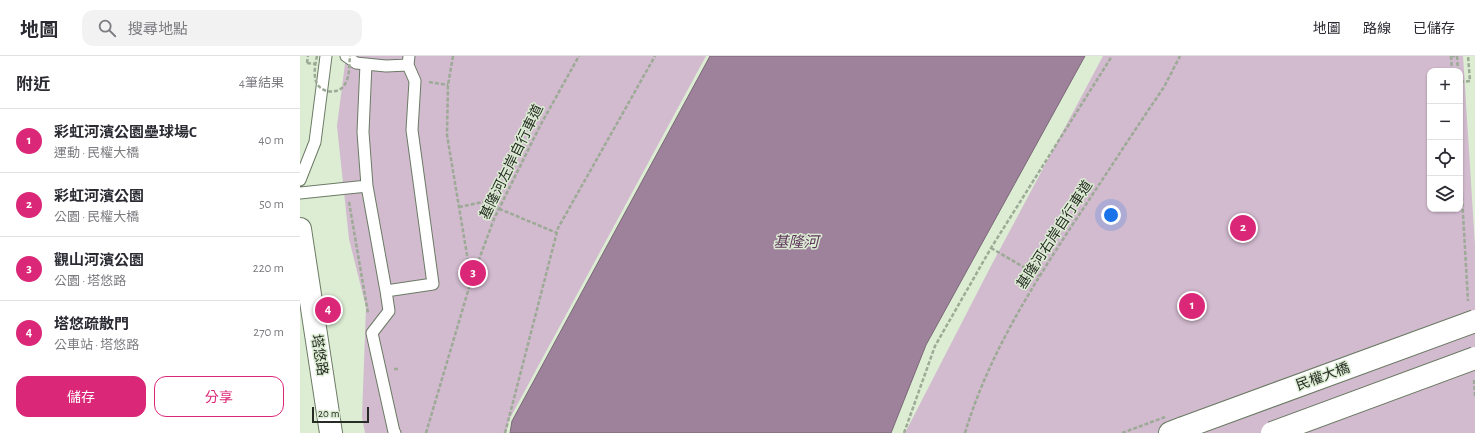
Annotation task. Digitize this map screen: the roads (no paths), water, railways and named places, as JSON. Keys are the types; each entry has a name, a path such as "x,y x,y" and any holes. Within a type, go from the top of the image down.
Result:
{"main road":[{"name":"塔悠路","path":"300,229 331,433"},
{"name":"民權大橋","path":"1170,433 1472,313"},
{"path":"1272,433 1474,367"}],"lane":[{"path":"300,180 312,154 315,142 326,56"},
{"path":"346,56 356,63 386,66 408,60 415,81 412,130 433,284 386,291"},
{"path":"366,64 363,132 367,186 389,311 372,334 394,432 396,433"},
{"path":"300,193 367,186"}],"water":[{"name":"基隆河","path":"710,56 1085,56 926,345 891,433 510,433 512,421"}],"place":[{"name":"彩虹河濱公園","path":"1243,228"},
{"name":"觀山河濱公園","path":"473,273"},
{"name":"彩虹河濱公園壘球場C","path":"1192,306"},
{"name":"塔悠疏散門","path":"328,310"}]}
